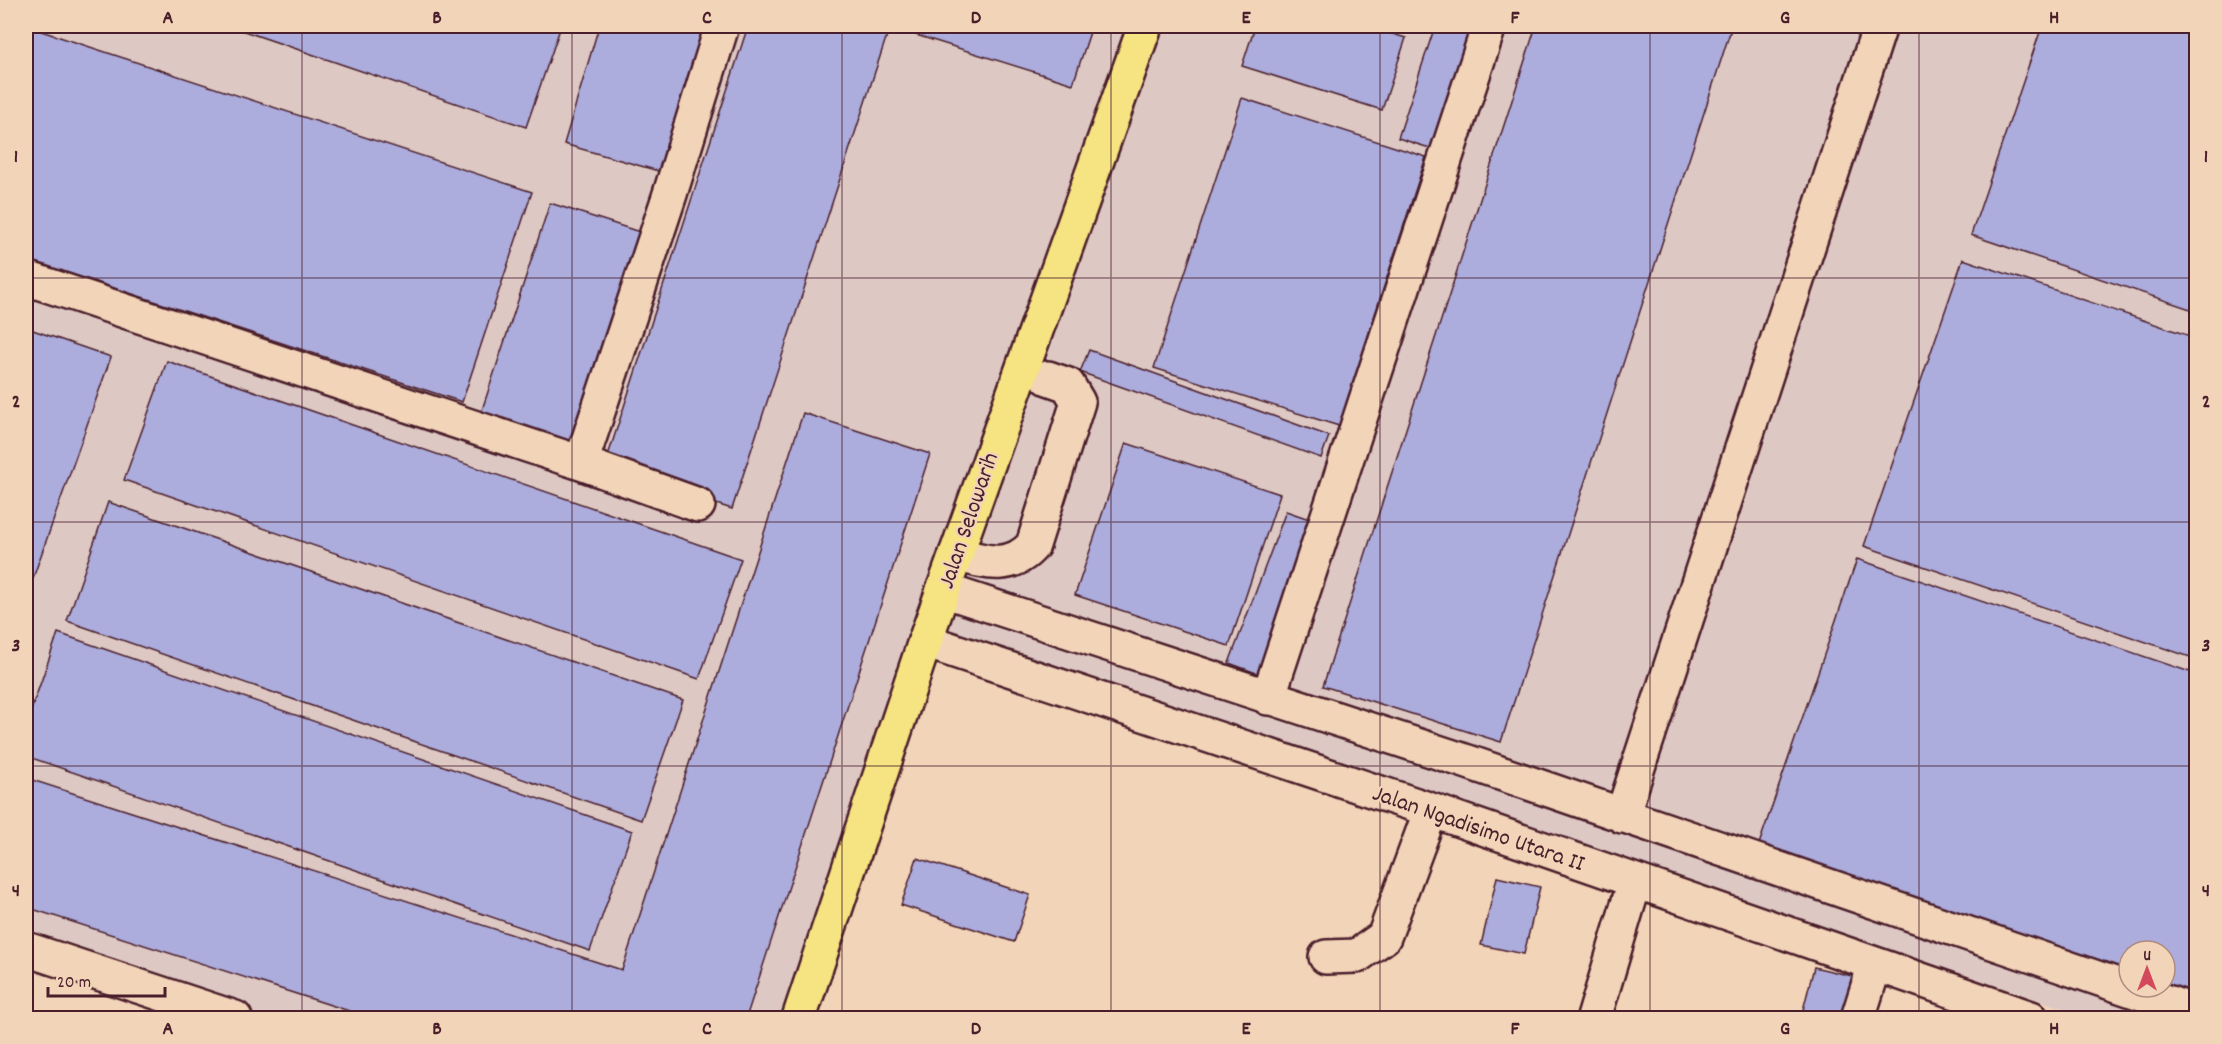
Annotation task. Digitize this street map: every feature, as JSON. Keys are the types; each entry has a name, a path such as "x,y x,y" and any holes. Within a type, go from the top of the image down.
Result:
{"main road":[{"name":"Jalan Selowarih","path":"799,1018 925,641 1145,26"}],"street":[{"path":"581,463 670,194 722,26"},
{"path":"1268,698 1489,26"},
{"path":"1622,816 1880,26"},
{"path":"26,278 581,463 698,505"},
{"path":"956,554 980,561 1001,563 1023,556 1033,545 1078,402 1068,385 1048,378"},
{"path":"943,590 1465,761 2196,1012"},
{"name":"Jalan Ngadisimo Utara II","path":"925,641 1431,810 2031,1018"},
{"path":"1326,957 1357,956 1384,938 1431,810"},
{"path":"1594,1018 1635,881"},
{"path":"26,949 235,1018"},
{"path":"1858,1018 1875,964"}],"shaded area":[{"path":"26,26 2196,26 2196,1018 2092,1018 919,619 796,1018 239,1018 26,947"}],"building":[{"path":"26,26 532,192 462,402 26,259"},
{"path":"229,26 561,26 526,127"},
{"path":"599,26 706,26 662,172 564,144"},
{"path":"748,26 890,26 732,509 604,468"},
{"path":"899,26 1092,26 1073,84 897,29"},
{"path":"1255,26 1366,26 1406,38 1382,110 1242,66"},
{"path":"1435,26 1481,26 1439,151 1398,138"},
{"path":"1536,26 1732,26 1501,742 1323,686"},
{"path":"2042,26 2196,26 2196,311 1971,235"},
{"path":"1242,98 1426,157 1339,426 1154,368"},
{"path":"550,203 649,235 578,448 480,416"},
{"path":"1963,259 2196,338 2196,659 1864,546"},
{"path":"27,328 111,357 26,598 26,333"},
{"path":"1089,350 1329,436 1321,458 1080,372"},
{"path":"167,361 741,559 699,679 124,480"},
{"path":"803,413 930,454 746,1018 371,1018 26,907 26,778 622,970"},
{"path":"1126,443 1280,494 1229,646 1075,595"},
{"path":"108,502 683,700 641,820 67,621"},
{"path":"1286,511 1315,521 1259,674 1229,663"},
{"path":"1857,559 2196,674 2196,995 2177,989 2177,939 2117,939 2117,968 1758,847"},
{"path":"58,633 632,831 590,951 26,756 26,725"},
{"path":"917,858 1030,895 1014,942 901,905"},
{"path":"1497,877 1540,887 1524,954 1481,945"},
{"path":"1814,967 1852,976 1842,1018 1801,1018"}]}
